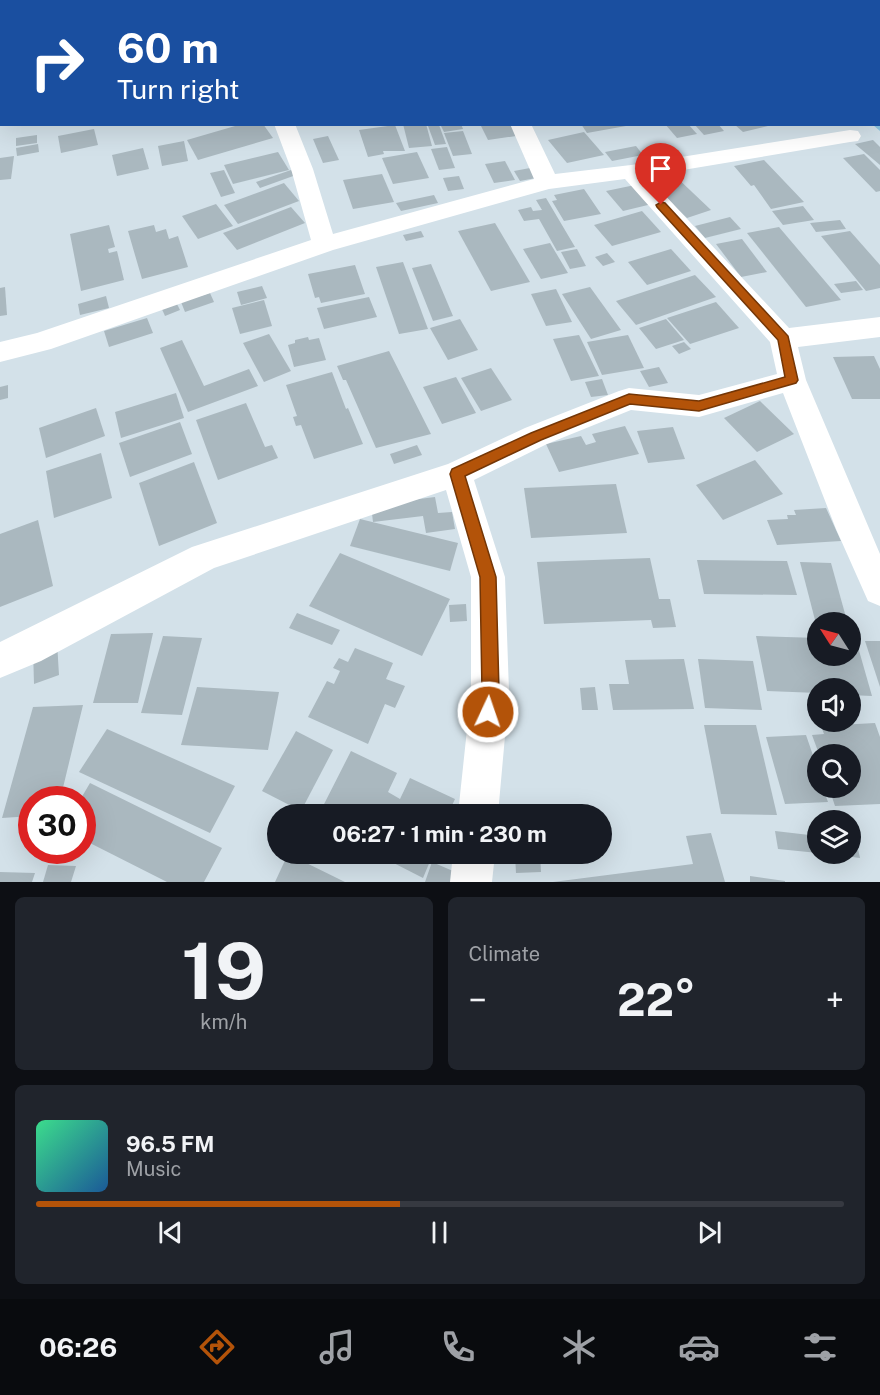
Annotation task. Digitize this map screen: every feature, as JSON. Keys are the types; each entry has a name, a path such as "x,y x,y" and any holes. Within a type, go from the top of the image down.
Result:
{"street":[{"path":"285,126 302,169 324,244"},
{"path":"521,126 548,182"},
{"path":"0,352 41,342 324,244 548,182 631,172 850,136"},
{"path":"631,172 783,339 792,380 852,529 880,590"},
{"path":"783,339 880,327"},
{"path":"0,660 28,649 204,557 457,474 536,436 629,399 699,406 792,380"},
{"path":"457,474 488,577 490,692 479,804"},
{"path":"471,882 473,864"}],"building":[{"path":"235,126 264,126 273,138 198,160 187,140"},
{"path":"395,126 405,151 383,151 384,154 368,157 359,130"},
{"path":"404,126 427,126 432,146 409,148"},
{"path":"428,126 439,126 446,144 435,145"},
{"path":"441,126 462,126 463,129 444,132"},
{"path":"481,126 518,126 523,135 488,140"},
{"path":"582,126 626,126 587,133"},
{"path":"667,126 690,126 697,134 677,138"},
{"path":"696,126 720,126 724,131 704,135"},
{"path":"736,126 768,126 743,132"},
{"path":"94,129 98,145 61,153 58,136"},
{"path":"463,131 472,154 453,156 444,133"},
{"path":"584,132 604,155 567,163 548,140"},
{"path":"37,135 37,143 16,146 16,138"},
{"path":"328,136 339,160 323,163 313,139"},
{"path":"873,140 880,147 880,165 855,144"},
{"path":"184,141 188,161 162,166 158,146"},
{"path":"38,144 39,152 17,156 16,148"},
{"path":"636,146 643,155 612,161 605,152"},
{"path":"447,147 455,168 439,170 431,149"},
{"path":"143,148 149,169 117,176 112,155"},
{"path":"278,152 289,170 233,184 224,165"},
{"path":"417,152 429,178 393,184 382,158"},
{"path":"864,154 880,170 880,191 876,192 843,158"},
{"path":"14,156 11,179 0,180 0,158"},
{"path":"764,160 804,202 771,209 754,185 751,186 734,166"},
{"path":"505,161 515,180 494,183 485,164"},
{"path":"530,168 536,178 520,181 514,171"},
{"path":"224,170 235,193 221,197 210,173"},
{"path":"291,170 296,175 260,188 256,182"},
{"path":"672,173 711,210 687,218 648,181"},
{"path":"382,174 394,202 353,209 343,180"},
{"path":"459,176 464,189 448,191 443,178"},
{"path":"284,183 299,201 238,224 224,205"},
{"path":"635,185 652,204 623,211 606,191"},
{"path":"584,189 601,214 564,221 552,201 557,200 554,195"},
{"path":"434,195 438,203 401,211 396,203"},
{"path":"546,198 575,247 557,251 539,219 524,221 518,210 531,207 533,211 542,210 536,200"},
{"path":"216,204 233,226 198,239 182,216"},
{"path":"803,206 814,220 783,225 772,211"},
{"path":"291,207 305,223 237,250 223,233"},
{"path":"642,211 661,232 612,246 594,225"},
{"path":"730,217 741,229 705,238 695,226"},
{"path":"840,220 846,229 816,232 810,223"},
{"path":"495,223 530,282 491,291 458,231"},
{"path":"109,225 115,247 108,249 109,253 117,251 124,280 81,291 70,234"},
{"path":"154,225 156,232 166,229 169,239 178,236 188,267 142,279 128,231"},
{"path":"779,227 841,300 806,307 747,233"},
{"path":"421,231 424,237 406,241 403,235"},
{"path":"850,231 880,265 880,288 866,291 821,236"},
{"path":"742,239 767,272 741,277 716,244"},
{"path":"550,243 568,273 541,279 523,249"},
{"path":"577,249 586,266 570,269 561,252"},
{"path":"671,249 691,271 647,285 628,262"},
{"path":"607,253 615,262 603,266 595,257"},
{"path":"403,262 428,329 399,334 376,267"},
{"path":"431,264 453,316 433,321 412,268"},
{"path":"355,265 365,294 321,303 319,297 315,298 308,274"},
{"path":"695,275 716,297 636,325 616,301"},
{"path":"856,281 863,290 841,293 834,284"},
{"path":"262,286 267,298 241,305 237,292"},
{"path":"5,287 7,315 0,316 0,288"},
{"path":"590,287 621,330 591,339 562,294"},
{"path":"556,289 572,322 546,326 531,294"},
{"path":"210,293 214,302 185,312 181,302"},
{"path":"106,296 109,308 80,315 78,304"},
{"path":"369,297 377,317 324,329 317,308"},
{"path":"264,300 272,326 240,334 232,308"},
{"path":"176,302 180,310 165,316 161,307"},
{"path":"716,302 739,328 690,344 667,318"},
{"path":"147,318 153,333 109,347 104,331"},
{"path":"460,319 478,350 448,360 430,328"},
{"path":"666,319 684,340 656,349 639,328"},
{"path":"269,334 291,371 264,382 243,343"},
{"path":"579,335 599,376 571,381 553,339"},
{"path":"628,335 644,368 602,375 587,342"},
{"path":"308,337 309,340 319,338 326,360 294,367 288,345 295,343 295,340"},
{"path":"182,340 204,386 249,369 258,386 188,412 160,348"},
{"path":"684,342 691,349 679,354 672,346"},
{"path":"389,351 431,434 376,448 346,380 343,380 337,366"},
{"path":"874,356 880,369 880,399 852,399 833,357"},
{"path":"659,367 668,383 649,387 640,371"},
{"path":"491,368 512,400 481,411 461,378"},
{"path":"332,372 363,444 314,459 301,425 296,426 293,417 297,416 286,385"},
{"path":"456,377 476,413 442,424 423,387"},
{"path":"602,379 608,395 591,397 585,382"},
{"path":"8,385 8,398 0,400 0,387"},
{"path":"176,393 184,418 121,438 115,412"},
{"path":"760,401 794,434 757,452 724,418"},
{"path":"246,403 265,447 272,445 278,458 218,480 196,420"},
{"path":"96,408 105,436 46,458 39,428"},
{"path":"180,422 192,454 130,477 119,443"},
{"path":"625,426 639,454 559,472 546,444 581,436 586,445 596,442 592,434"},
{"path":"673,427 685,459 648,463 637,431"},
{"path":"417,445 422,455 394,464 390,454"},
{"path":"101,453 112,498 54,518 46,471"},
{"path":"755,460 783,494 723,520 696,485"},
{"path":"194,462 217,523 159,546 139,483"},
{"path":"616,484 627,533 531,538 524,488"},
{"path":"435,497 438,513 452,512 455,529 426,533 423,516 373,522 371,505"},
{"path":"826,508 841,541 777,545 767,520 788,519 787,515 796,515 794,510"},
{"path":"360,519 458,543 450,571 350,546"},
{"path":"38,520 53,586 0,607 0,534"},
{"path":"340,553 450,599 422,656 309,606"},
{"path":"650,558 659,599 670,599 676,627 653,628 651,620 544,624 537,562"},
{"path":"697,560 787,561 797,595 704,594"},
{"path":"800,562 831,563 845,612 813,612"},
{"path":"466,604 467,621 450,622 449,605"},
{"path":"297,613 340,630 332,645 289,628"},
{"path":"153,633 138,703 93,703 111,634"},
{"path":"163,636 202,638 182,715 141,713"},
{"path":"756,636 807,638 807,666 861,666 861,658 872,696 861,696 861,678 807,678 807,693 767,691"},
{"path":"865,641 880,641 880,687"},
{"path":"57,642 59,675 34,684 33,649"},
{"path":"355,648 393,663 386,679 405,686 395,708 385,704 368,744 308,717 327,681 334,684 340,671 333,668 339,658 348,662"},
{"path":"684,659 694,709 613,710 609,684 629,684 625,660"},
{"path":"698,659 753,661 762,710 705,708"},
{"path":"197,687 279,692 268,750 181,745"},
{"path":"595,687 598,710 582,710 580,688"},
{"path":"83,705 63,786 18,786 18,817 2,818 33,707"},
{"path":"875,723 880,737 880,804 835,806 832,798 861,798 861,744 815,744 812,735 824,734 823,732 861,732 861,724"},
{"path":"704,725 756,725 777,815 721,814"},
{"path":"107,729 235,786 210,833 79,772"},
{"path":"296,731 333,750 305,804 287,804 262,791"},
{"path":"806,735 809,744 807,744 807,798 827,798 828,802 785,804 766,737"},
{"path":"351,751 397,773 388,792 400,799 410,778 455,799 453,804 324,804"},
{"path":"90,783 222,848 204,882 167,882 96,846 96,786 88,786"},
{"path":"775,831 807,835 807,852 778,849"},
{"path":"711,833 725,882 553,882 693,864 686,836"},
{"path":"283,864 308,864 345,882 275,882"},
{"path":"396,864 429,864 423,878"},
{"path":"431,864 460,874 458,882 425,882"},
{"path":"516,864 541,864 541,872 516,873"},
{"path":"48,865 76,866 71,882 43,882"},
{"path":"0,872 35,873 32,882 0,882"},
{"path":"750,876 785,881 785,882 750,882"}],"route":[{"path":"488,712 490,692 488,577 457,474 536,436 629,399 699,406 792,380 783,339 661,205"}]}
